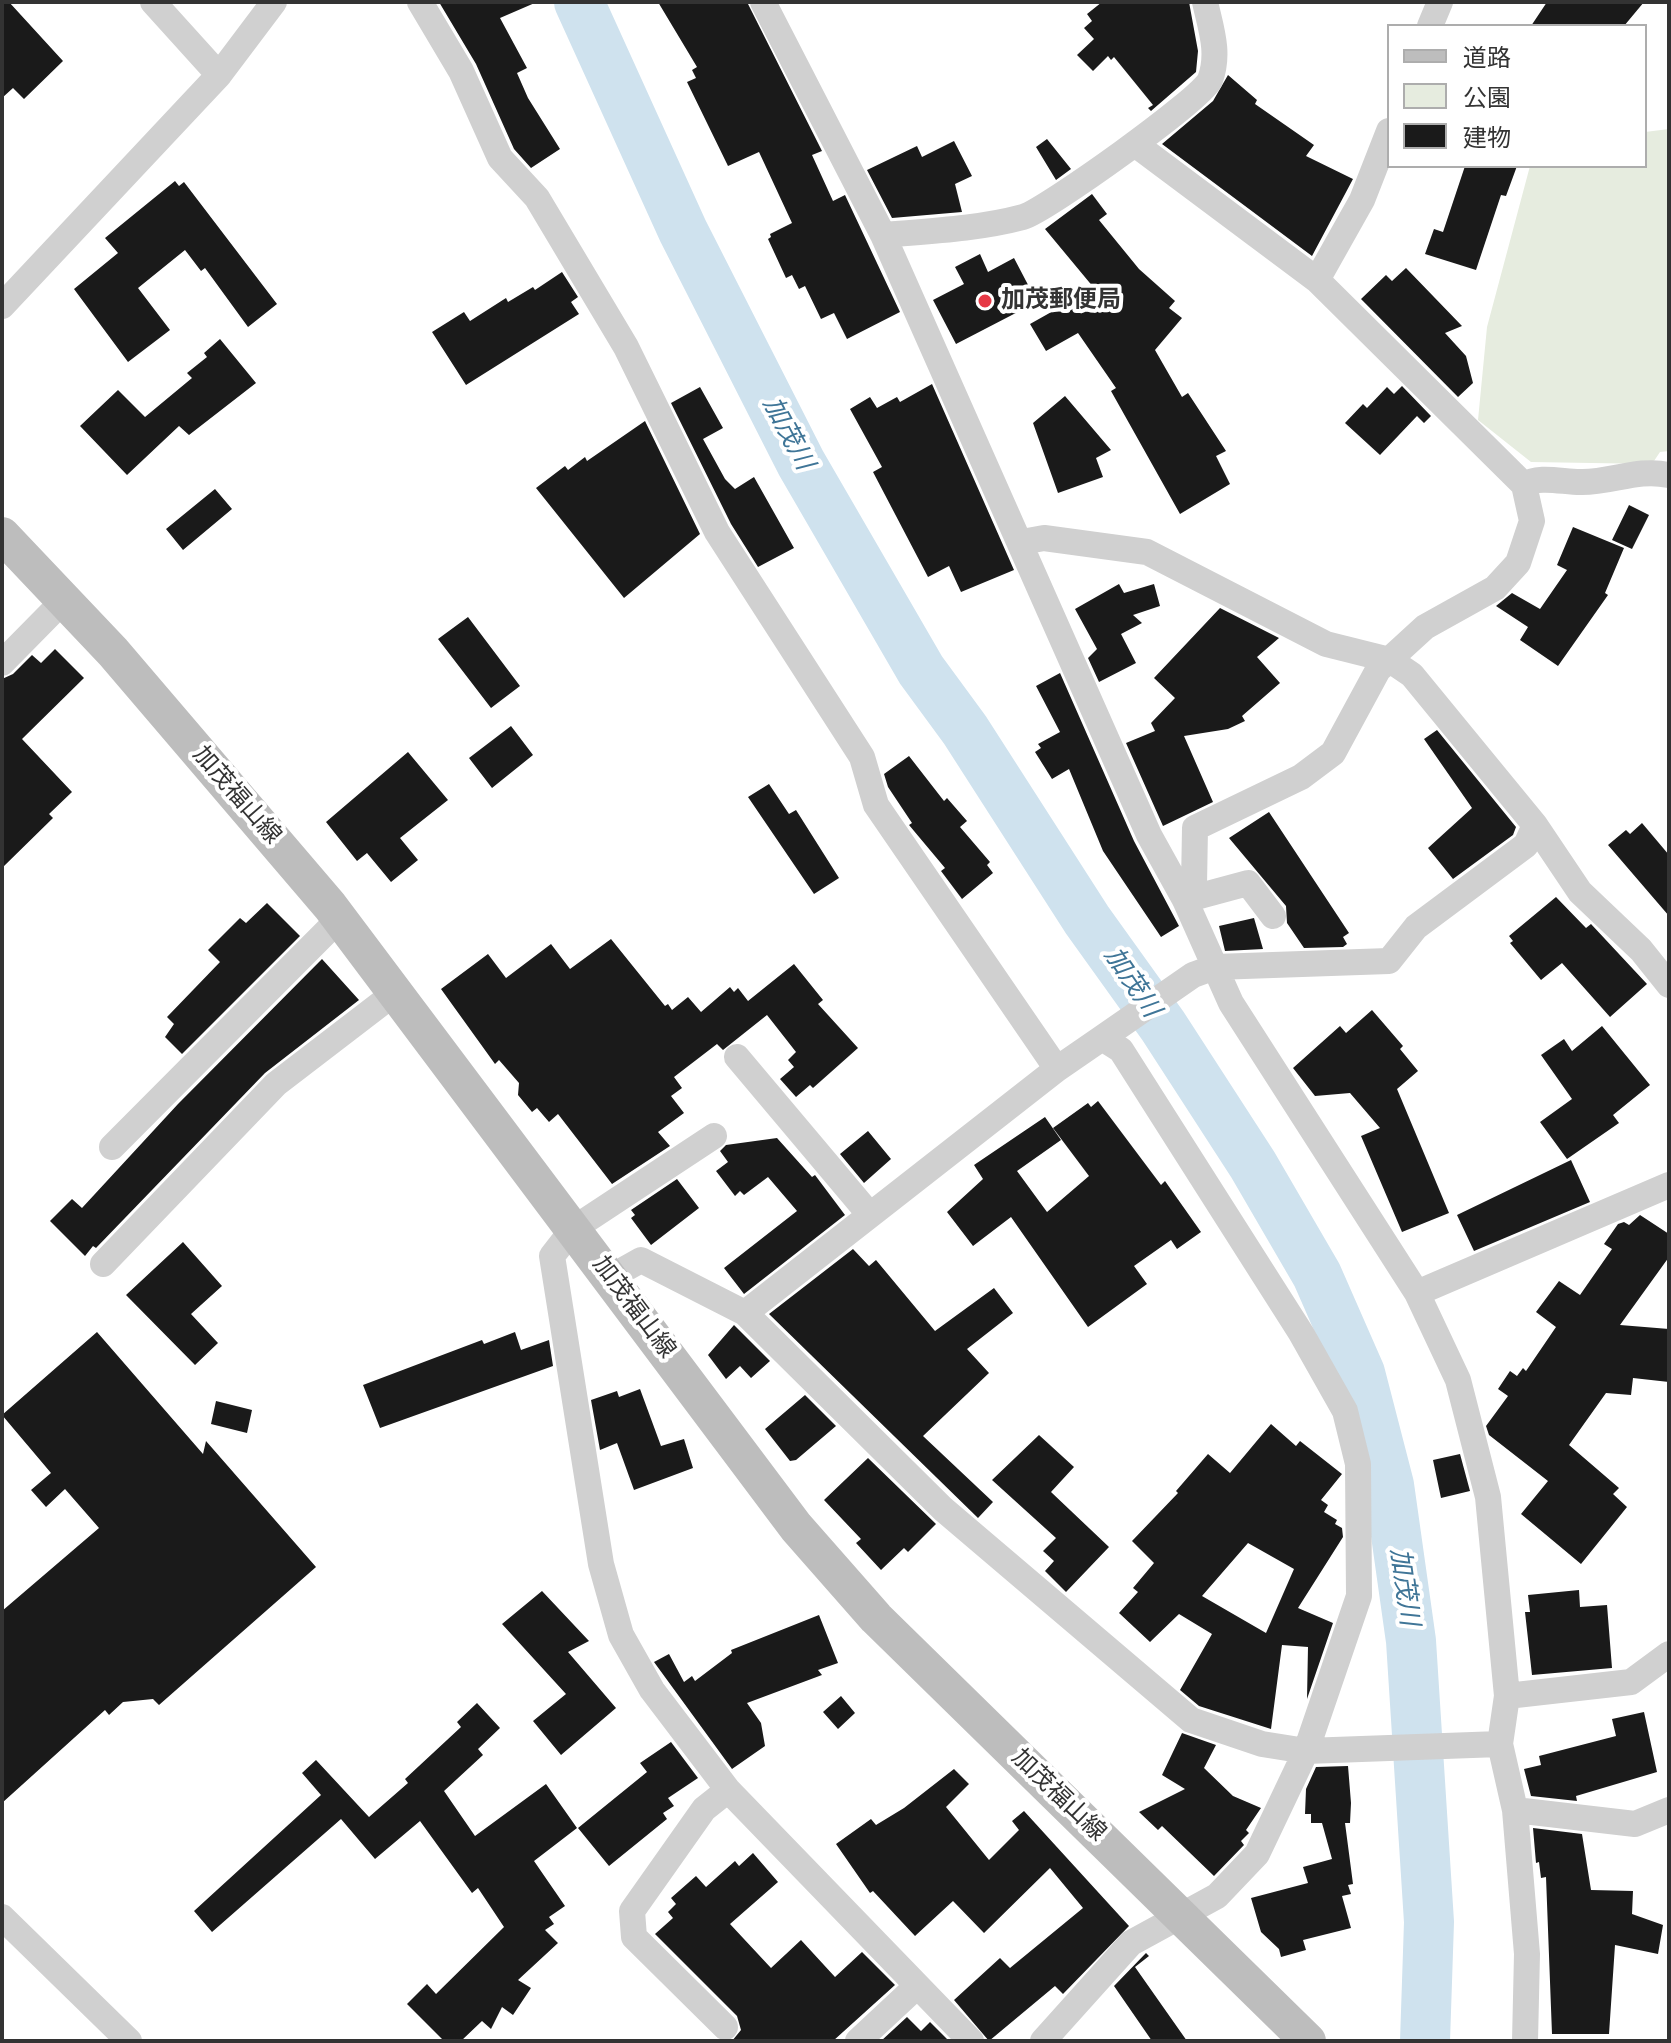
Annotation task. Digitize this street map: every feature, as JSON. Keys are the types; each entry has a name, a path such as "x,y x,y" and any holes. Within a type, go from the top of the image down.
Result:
{"main road":[{"name":"加茂福山線","path":"2,535 113,652 340,918 796,1527 876,1618 1308,2041"}],"street":[{"path":"153,2 219,75"},
{"path":"2,306 219,75 274,2"},
{"path":"420,2 461,71 500,158 537,198 626,347 717,532 862,757 876,805 1057,1069"},
{"path":"763,2 883,235 1022,542 1149,835 1185,900 1204,971 1231,1003 1417,1293 1458,1380 1488,1497 1507,1696 1487,1746 1515,1810 1527,1954 1525,2041"},
{"path":"883,235 1027,216 1135,144 1209,84 1217,55 1205,2"},
{"path":"1431,24 1440,2"},
{"path":"1317,280 1362,200 1387,136"},
{"path":"1135,144 1317,280 1524,485 1532,521 1518,563 1495,588 1425,627 1378,670 1333,753 1301,777 1195,828 1194,885 1185,900"},
{"path":"1524,485 1532,479 1584,482 1648,470 1669,475"},
{"path":"1022,542 1044,538 1147,552 1326,644 1390,660 1412,675 1535,825 1580,892 1641,950 1669,985"},
{"path":"2,663 64,600"},
{"path":"745,1313 1057,1069 1204,971 1389,961 1416,927 1526,845 1535,825"},
{"path":"1185,900 1248,883 1273,916"},
{"path":"112,1147 340,918"},
{"path":"103,1264 276,1084 396,992"},
{"path":"1043,2041 1131,1943 1217,1896 1257,1854 1306,1751 1359,1596 1358,1464 1345,1411 1301,1333 1121,1050 1107,1034"},
{"path":"737,1057 870,1215"},
{"path":"714,1136 573,1229 552,1256 605,1578 621,1635 652,1690 728,1790 971,2041"},
{"path":"1417,1293 1669,1185"},
{"path":"609,1278 641,1260 745,1313 943,1509 1191,1720 1262,1744 1306,1751 1487,1746"},
{"path":"1507,1696 1631,1682 1669,1655"},
{"path":"725,2027 634,1937 632,1911 704,1809 728,1790"},
{"path":"1515,1810 1635,1824 1669,1810"},
{"path":"2,1917 129,2041"},
{"path":"858,2041 917,1986"}],"green space":[{"path":"1669,129 1669,451 1660,452 1652,464 1531,462 1478,420 1487,327 1529,168 1647,168 1647,132"}],"building":[{"path":"2,2 9,2 63,61 24,99 13,88 2,98"},
{"path":"439,2 537,2 500,18 527,68 517,73 528,98 560,149 531,168 514,149 476,64"},
{"path":"658,2 747,2 822,151 812,155 833,201 845,195 900,312 847,339 834,313 821,319 805,286 799,289 792,275 786,278 768,239 770,234 792,223 759,152 728,166 687,82 696,78 692,70 697,67"},
{"path":"1102,2 1189,2 1198,51 1196,72 1151,111 1148,108 1153,105 1114,57 1111,60 1108,56 1093,71 1077,55 1094,39 1084,28 1092,21 1087,14"},
{"path":"1547,2 1644,2 1626,24 1532,24"},
{"path":"1228,75 1257,100 1255,104 1314,145 1306,156 1353,179 1312,256 1162,144 1213,101"},
{"path":"1047,139 1071,169 1056,180 1036,147"},
{"path":"954,141 972,176 955,184 962,212 892,218 867,170 917,146 922,157"},
{"path":"1464,168 1516,168 1506,196 1501,195 1476,270 1425,254 1434,229 1443,232"},
{"path":"175,181 179,186 184,182 277,304 248,327 205,268 201,271 185,250 138,288 170,330 128,362 74,289 118,253 105,238"},
{"path":"1092,194 1107,214 1099,220 1139,269 1175,301 1169,308 1182,318 1155,350 1182,397 1188,393 1226,451 1216,456 1230,484 1180,514 1111,391 1116,388 1078,333 1046,351 1030,324 1094,288 1045,229"},
{"path":"980,254 988,272 1014,258 1037,302 956,344 933,300 964,284 955,267"},
{"path":"1406,268 1462,326 1445,333 1466,356 1473,383 1458,397 1361,299 1386,275 1392,281"},
{"path":"562,272 578,297 571,302 579,314 466,385 432,332 464,312 470,321 506,298 508,302 533,287 535,290"},
{"path":"220,339 256,383 189,435 179,426 127,475 80,426 118,390 145,417 192,378 187,373 207,357 204,353"},
{"path":"932,384 1014,570 961,592 949,566 928,577 873,472 882,467 850,409 870,397 877,408 897,397 900,402"},
{"path":"1402,386 1431,416 1424,423 1417,416 1380,455 1345,423 1363,404 1367,408 1387,387 1394,394"},
{"path":"700,387 723,428 703,439 725,479 735,489 754,477 794,548 758,567 731,524 671,403"},
{"path":"1065,396 1111,450 1096,458 1103,477 1058,493 1033,423"},
{"path":"645,421 700,534 624,598 536,488 565,466 568,470 585,457 587,461"},
{"path":"215,489 232,509 183,550 166,529"},
{"path":"1629,505 1649,515 1632,549 1612,540"},
{"path":"1573,527 1624,548 1605,593 1608,595 1558,666 1520,640 1528,627 1496,606 1512,593 1540,609 1567,570 1557,565"},
{"path":"1119,584 1124,593 1154,584 1160,606 1133,615 1142,623 1121,634 1136,663 1099,682 1088,658 1097,649 1075,609"},
{"path":"1220,608 1279,638 1257,657 1280,683 1242,716 1245,721 1228,729 1184,736 1213,802 1163,826 1126,743 1155,731 1151,723 1175,698 1154,678"},
{"path":"468,617 520,686 491,708 438,639"},
{"path":"55,649 84,678 22,739 72,792 49,814 53,818 2,868 2,679 13,674 32,655 41,663"},
{"path":"1060,673 1134,841 1179,926 1161,937 1103,851 1069,769 1052,779 1035,752 1041,748 1038,744 1060,732 1036,686"},
{"path":"511,726 533,755 492,788 469,758"},
{"path":"1437,730 1516,827 1513,835 1453,879 1428,848 1472,808 1424,739"},
{"path":"408,752 448,800 400,838 418,860 391,882 367,853 357,861 326,822"},
{"path":"909,756 944,801 947,798 967,821 960,827 990,862 987,865 993,873 962,899 941,871 945,868 909,825 912,823 888,787 884,774"},
{"path":"769,784 789,814 796,810 839,878 814,894 748,797"},
{"path":"1269,812 1349,933 1343,937 1347,944 1343,947 1304,948 1287,923 1286,906 1229,838"},
{"path":"1642,823 1669,855 1669,916 1608,845 1626,830 1630,834"},
{"path":"1556,897 1586,928 1591,924 1647,984 1610,1017 1562,963 1541,980 1510,943 1513,941 1509,936"},
{"path":"267,903 300,936 182,1054 165,1037 174,1024 167,1017 220,962 208,950 240,918 246,923"},
{"path":"1254,918 1263,949 1225,951 1219,926"},
{"path":"611,939 665,1006 668,1004 672,1010 688,997 701,1012 730,987 734,992 738,988 748,1001 794,964 823,1000 818,1004 858,1048 813,1088 810,1085 796,1097 780,1079 794,1067 788,1060 796,1052 767,1015 723,1050 717,1044 674,1077 682,1088 671,1096 684,1113 658,1132 670,1146 612,1184 558,1114 549,1122 537,1108 532,1112 518,1095 519,1083 499,1060 495,1064 441,989 488,954 506,978 551,944 570,969"},
{"path":"322,959 359,1000 265,1073 85,1256 50,1221 72,1199 82,1208 178,1104"},
{"path":"1372,1010 1403,1046 1400,1049 1418,1071 1397,1089 1449,1213 1402,1232 1361,1136 1380,1128 1350,1093 1315,1096 1293,1068 1340,1026 1346,1033"},
{"path":"1602,1026 1650,1085 1613,1115 1619,1123 1567,1159 1540,1122 1572,1099 1541,1055 1564,1039 1572,1051"},
{"path":"1098,1101 1161,1185 1165,1181 1201,1232 1177,1249 1171,1240 1134,1266 1147,1284 1088,1327 1011,1217 973,1246 947,1212 983,1179 974,1165 1045,1117 1061,1140 1017,1171 1047,1212 1089,1176 1053,1128 1088,1103 1091,1107"},
{"path":"868,1131 891,1159 864,1183 840,1154"},
{"path":"777,1138 812,1177 815,1175 845,1215 744,1294 724,1268 797,1211 768,1177 744,1195 740,1191 735,1196 716,1171 728,1162 720,1151 726,1145"},
{"path":"1571,1160 1590,1202 1474,1251 1457,1215"},
{"path":"677,1179 699,1208 651,1245 631,1218 635,1215 631,1210"},
{"path":"1640,1215 1669,1234 1669,1257 1620,1325 1669,1329 1669,1382 1633,1378 1631,1395 1606,1393 1569,1445 1619,1488 1613,1494 1627,1507 1581,1564 1521,1514 1548,1481 1489,1435 1486,1426 1508,1396 1498,1389 1510,1371 1517,1376 1523,1368 1526,1371 1556,1327 1536,1312 1559,1281 1580,1295 1612,1249 1604,1244 1618,1224 1624,1222 1629,1225"},
{"path":"183,1242 222,1286 191,1314 218,1343 195,1365 126,1295"},
{"path":"853,1249 869,1266 876,1260 935,1331 994,1288 1013,1313 967,1349 989,1373 923,1436 993,1502 978,1518 769,1314"},
{"path":"734,1325 770,1361 751,1378 740,1366 726,1379 708,1355"},
{"path":"97,1332 203,1454 206,1441 316,1567 159,1705 153,1699 123,1702 109,1715 105,1710 2,1803 2,1611 99,1528 65,1489 46,1507 31,1490 51,1473 2,1415"},
{"path":"515,1332 521,1350 549,1340 553,1366 380,1428 363,1385 482,1340 484,1344"},
{"path":"640,1389 661,1446 684,1439 693,1468 634,1490 617,1443 600,1450 591,1400 617,1391 619,1397"},
{"path":"805,1395 836,1426 796,1460 790,1461 765,1429"},
{"path":"216,1401 252,1410 247,1433 211,1424"},
{"path":"1271,1424 1296,1446 1300,1441 1342,1474 1321,1500 1328,1505 1324,1512 1337,1520 1335,1524 1342,1528 1343,1537 1298,1608 1333,1623 1307,1699 1308,1647 1282,1645 1271,1729 1199,1706 1180,1690 1212,1634 1179,1614 1150,1642 1119,1613 1138,1592 1133,1588 1154,1563 1132,1541 1178,1493 1176,1491 1208,1454 1230,1473","holes":["1248,1543 1294,1569 1266,1633 1202,1596"]},
{"path":"1039,1435 1074,1467 1051,1492 1109,1547 1066,1592 1045,1571 1054,1561 1043,1551 1056,1538 992,1480"},
{"path":"1460,1454 1470,1491 1441,1498 1433,1460"},
{"path":"868,1458 936,1524 908,1552 904,1548 881,1570 856,1543 861,1539 824,1500"},
{"path":"1579,1590 1580,1607 1607,1605 1612,1668 1532,1675 1525,1612 1530,1612 1528,1595"},
{"path":"542,1591 589,1641 568,1652 616,1708 561,1755 533,1721 566,1694 502,1624"},
{"path":"819,1615 838,1663 818,1670 822,1675 747,1703 761,1723 765,1746 732,1769 654,1662 669,1654 684,1682 692,1676 695,1681 732,1653 731,1650"},
{"path":"841,1696 855,1713 838,1729 823,1712"},
{"path":"477,1703 500,1728 478,1749 483,1755 444,1791 475,1836 546,1784 577,1828 534,1861 565,1906 549,1917 554,1924 545,1930 558,1943 518,1980 531,1988 513,2015 502,2007 491,2029 482,2021 461,2041 444,2041 407,2004 427,1984 436,1994 504,1927 478,1888 472,1893 420,1821 375,1859 341,1819 212,1932 194,1911 321,1795 302,1773 316,1760 369,1817 408,1783 405,1779 461,1727 457,1722"},
{"path":"1644,1712 1657,1772 1576,1796 1577,1801 1531,1796 1524,1769 1541,1765 1539,1756 1616,1736 1612,1719"},
{"path":"1182,1733 1216,1745 1204,1768 1233,1796 1261,1808 1246,1830 1249,1833 1241,1841 1244,1845 1214,1876 1162,1826 1158,1830 1139,1812 1185,1789 1162,1775"},
{"path":"671,1742 698,1778 668,1798 674,1806 663,1813 667,1819 609,1866 578,1828 647,1772 640,1763"},
{"path":"1348,1766 1350,1823 1345,1823 1353,1884 1348,1885 1351,1894 1342,1896 1351,1928 1303,1940 1306,1950 1281,1957 1279,1949 1261,1932 1251,1898 1308,1883 1303,1867 1332,1859 1322,1823 1311,1823 1311,1814 1305,1814 1306,1789 1316,1767"},
{"path":"954,1769 969,1784 946,1807 989,1860 1019,1830 1012,1821 1024,1811 1129,1926 1063,1994 1055,1986 989,2041 954,2000 1000,1958 1010,1968 1083,1908 1050,1868 984,1933 953,1901 915,1936 873,1891 870,1893 836,1844 871,1819 876,1825 904,1808"},
{"path":"1533,1828 1582,1834 1591,1890 1633,1891 1632,1914 1663,1925 1658,1954 1615,1945 1609,2034 1552,2034 1546,1877 1541,1878 1539,1862 1536,1863"},
{"path":"753,1853 778,1882 730,1924 771,1968 801,1940 835,1977 862,1952 895,1985 833,2041 732,2041 741,2030 737,2016 655,1934 673,1918 668,1912 676,1904 671,1898 696,1876 706,1887 735,1861 739,1866"},
{"path":"1146,1953 1149,1956 1135,1967 1187,2041 1152,2041 1114,1986"},
{"path":"907,2017 921,2031 930,2022 949,2041 881,2041"}],"waterway":[{"name":"加茂川","path":"579,2 683,231 801,463 921,670 965,730 1087,920 1163,1026 1253,1165 1317,1275 1360,1373 1389,1485 1411,1641 1429,1922 1425,2041"}],"place":[{"name":"加茂郵便局","path":"985,301"}]}
